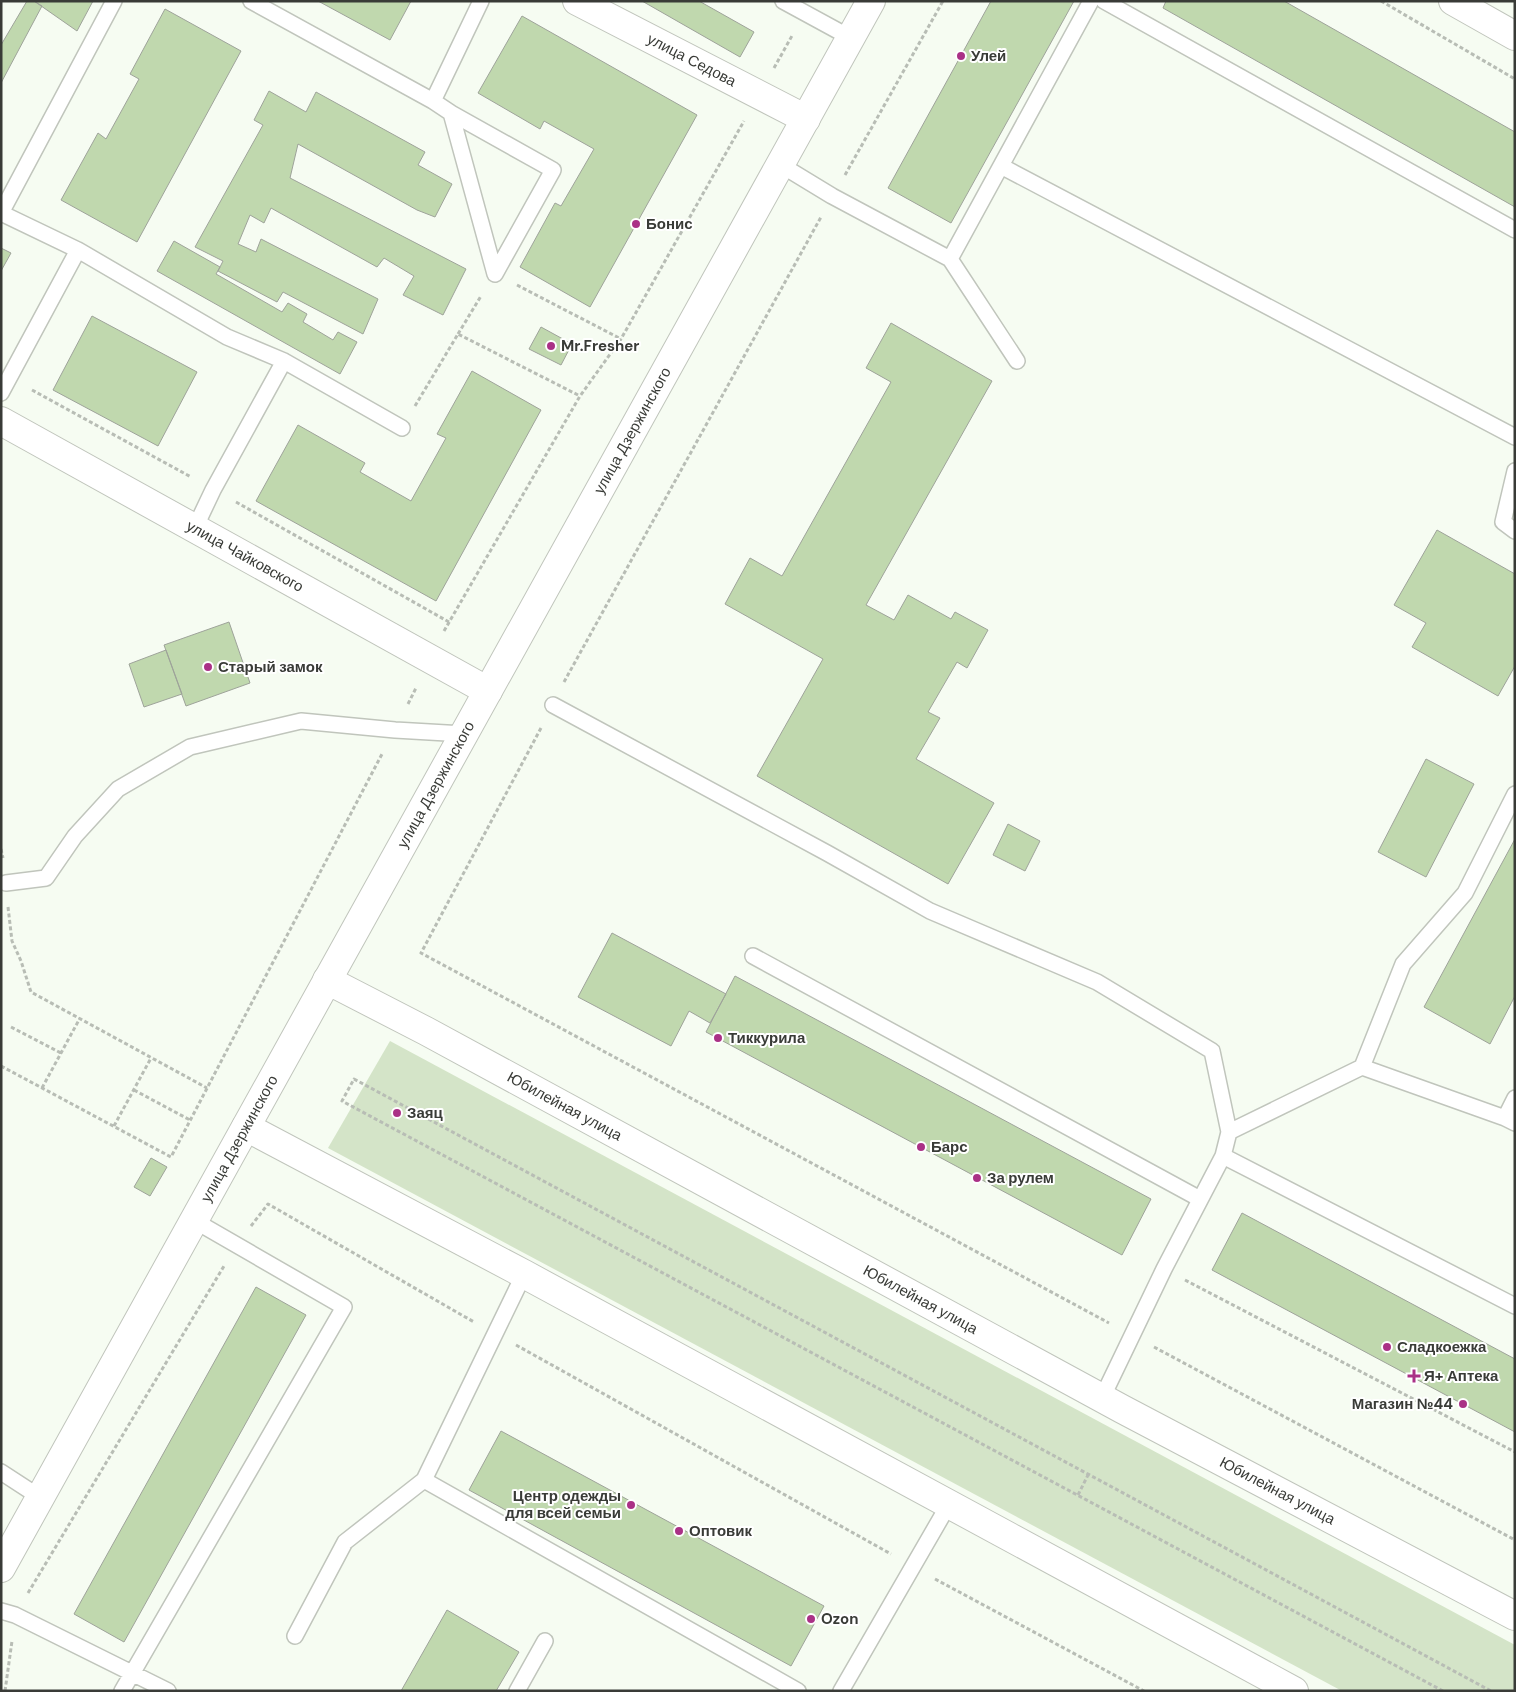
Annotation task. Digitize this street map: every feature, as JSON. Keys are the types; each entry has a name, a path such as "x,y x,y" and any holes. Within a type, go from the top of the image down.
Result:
{"main road":[{"name":"улица Седова","path":"577,1 806,119"},
{"name":"улица Дзержинского","path":"1,1568 781,165 870,1"},
{"path":"1453,1 1515,36"},
{"name":"улица Чайковского","path":"1,421 488,691"},
{"name":"Юбилейная улица","path":"327,980 426,1031 1102,1398 1515,1616"},
{"path":"246,1127 524,1274 1294,1691"}],"lane":[{"path":"114,1 1,213 78,250 227,337 284,361 402,428"},
{"path":"251,1 433,101 553,170 495,274"},
{"path":"433,101 481,1"},
{"path":"783,1 851,38"},
{"path":"950,259 1091,1"},
{"path":"1104,1 1515,230"},
{"path":"452,113 495,274"},
{"path":"781,165 832,196 950,259 1017,360"},
{"path":"1001,166 1515,437"},
{"path":"1,392 78,250"},
{"path":"195,528 213,490 284,361"},
{"path":"1515,471 1503,522 1515,531"},
{"path":"553,705 828,853 930,911 1097,982 1212,1052 1229,1132 1223,1156 1164,1269 1102,1398"},
{"path":"6,883 46,878 75,836 118,790 190,747 301,721 464,734"},
{"path":"1229,1132 1362,1067 1403,964 1465,893 1515,794"},
{"path":"753,956 1200,1199"},
{"path":"1362,1067 1510,1121 1515,1098"},
{"path":"1223,1156 1515,1306"},
{"path":"122,1691 344,1306 195,1221"},
{"path":"295,1636 345,1542 424,1480 524,1274"},
{"path":"1,1472 41,1498"},
{"path":"424,1480 798,1691"},
{"path":"841,1691 949,1504"},
{"path":"8,1613 168,1691"},
{"path":"517,1691 546,1641"}],"path":[{"path":"943,1 832,196 566,676 553,705 421,953 1515,1540"},
{"path":"1381,1 1515,79"},
{"path":"1,1066 170,1157 395,730 449,622 580,396 621,339 805,13"},
{"path":"402,428 495,274 621,339"},
{"path":"458,334 580,396"},
{"path":"1,849 12,941 31,992 207,1088"},
{"path":"42,1088 80,1018"},
{"path":"11,1027 61,1052"},
{"path":"114,1126 152,1058"},
{"path":"1443,1691 342,1101 354,1079 1491,1691"},
{"path":"134,1090 190,1120"},
{"path":"5,1691 8,1613 237,1244 268,1204 495,1334 912,1566 1144,1691"},
{"path":"1164,1269 1515,1452"},
{"path":"1078,1495 1088,1475"}],"green space":[{"path":"390,1041 1515,1645 1515,1691 1342,1691 328,1148"}],"building":[{"path":"27,1 34,1 42,6 1,83 1,45"},
{"path":"34,1 93,1 77,31"},
{"path":"318,1 411,1 390,40"},
{"path":"642,1 699,1 754,32 740,57"},
{"path":"991,1 1074,1 951,223 888,188"},
{"path":"1166,1 1284,1 1515,132 1515,207 1163,8"},
{"path":"165,9 241,51 137,242 61,200 98,133 106,139 139,79 130,74"},
{"path":"522,16 697,115 590,307 520,267 555,203 561,206 594,149 544,121 540,129 478,93"},
{"path":"269,91 306,112 316,92 425,152 418,165 452,184 435,217 417,210 298,144 290,178 466,269 443,315 403,295 414,276 384,258 377,267 271,208 264,223 250,215 238,244 256,252 261,239 378,299 363,334 283,292 277,302 218,271 223,261 195,247 263,125 254,120"},
{"path":"174,241 220,267 216,274 282,312 288,303 307,314 303,322 333,340 338,332 357,342 340,374 157,271"},
{"path":"1,248 11,253 1,271"},
{"path":"92,316 197,372 158,446 53,390"},
{"path":"891,323 992,381 866,605 894,620 908,595 951,619 955,612 988,630 967,668 957,662 928,712 940,718 916,759 994,803 948,884 757,776 823,659 725,604 750,558 782,576 891,382 866,368"},
{"name":"Mr.Fresher","path":"541,327 572,344 561,365 529,349"},
{"path":"472,371 541,410 436,601 256,501 298,425 365,463 360,472 411,501 446,438 437,434"},
{"path":"1437,530 1515,574 1515,666 1498,696 1412,647 1426,623 1394,605"},
{"name":"Старый замок","path":"229,622 250,683 186,706 164,645"},
{"path":"166,650 182,694 144,707 129,664"},
{"path":"1426,759 1474,784 1426,877 1378,852"},
{"path":"1008,824 1040,841 1025,871 993,855"},
{"path":"1515,839 1515,996 1490,1044 1424,1007"},
{"path":"612,933 726,994 710,1023 689,1011 671,1046 578,997"},
{"path":"735,976 1151,1199 1122,1255 706,1032"},
{"path":"151,1158 167,1167 150,1196 134,1187"},
{"path":"1242,1213 1515,1359 1515,1432 1212,1270"},
{"path":"256,1287 306,1315 124,1642 74,1614"},
{"path":"501,1431 824,1606 791,1666 469,1490"},
{"path":"447,1610 519,1652 496,1691 401,1691"}],"place":[{"name":"Улей","path":"961,56"},
{"name":"Бонис","path":"636,224"},
{"name":"Mr.Fresher","path":"551,346"},
{"name":"Старый замок","path":"208,667"},
{"name":"Тиккурила","path":"718,1038"},
{"name":"Заяц","path":"397,1113"},
{"name":"Барс","path":"921,1147"},
{"name":"За рулем","path":"977,1178"},
{"name":"Сладкоежка","path":"1387,1347"},
{"name":"Я+ Аптека","path":"1414,1376"},
{"name":"Магазин №44","path":"1463,1404"},
{"name":"Центр одежды для всей семьи","path":"631,1505"},
{"name":"Оптовик","path":"679,1531"},
{"name":"Ozon","path":"811,1619"}]}
